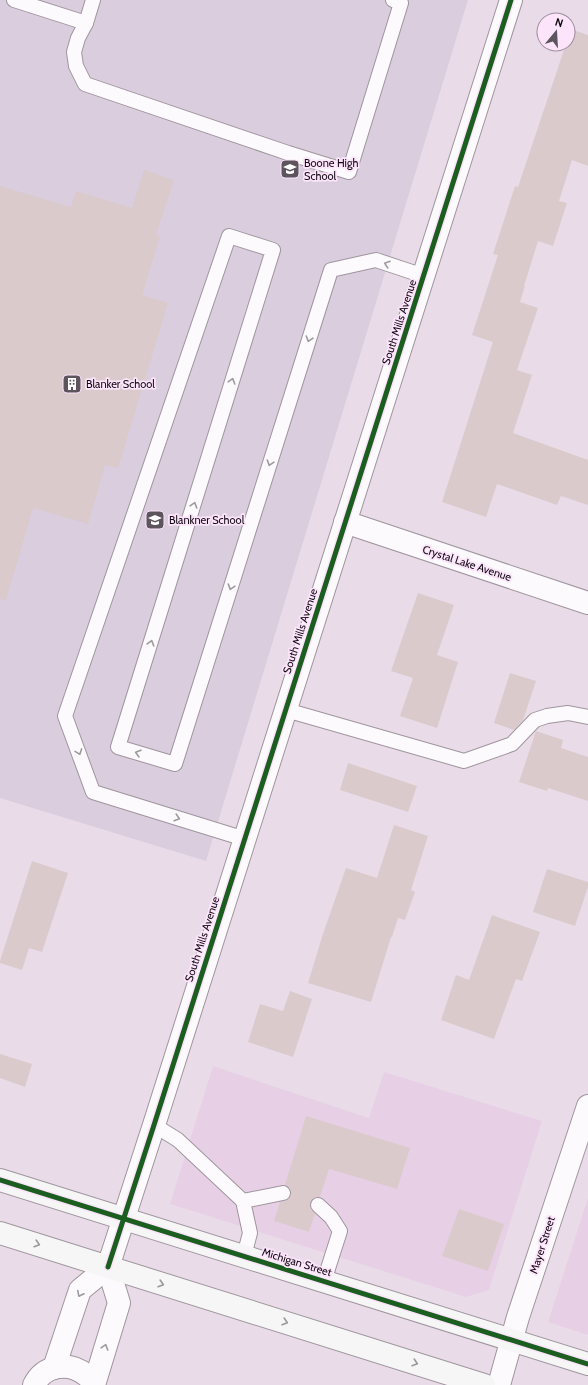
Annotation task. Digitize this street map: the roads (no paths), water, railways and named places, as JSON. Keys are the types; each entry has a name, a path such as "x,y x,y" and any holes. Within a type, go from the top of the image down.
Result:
{"street":[{"name":"South Mills Avenue","path":"108,1267 511,0"},
{"name":"Crystal Lake Avenue","path":"345,522 588,603"},
{"name":"Mayer Street","path":"500,1385 518,1317 588,1106"},
{"name":"Michigan Street","path":"0,1180 588,1364"},
{"path":"0,1233 484,1385"},
{"path":"54,1368 80,1290 108,1267"},
{"path":"94,1385 119,1303 108,1267"},
{"path":"34,1385 44,1372 54,1368 66,1366 77,1369 87,1375 94,1385"}],"lane":[{"path":"14,0 86,23"},
{"path":"93,0 86,23 78,38 74,52 76,66 85,84 281,151 348,172 401,3 393,0"},
{"path":"245,839 93,792 66,716 228,236 273,250 118,747 175,764 330,270 376,260 424,276"},
{"path":"286,710 464,761 512,744 535,720 547,716 568,713 588,717"},
{"path":"154,1125 178,1140 243,1201 250,1232 244,1256"},
{"path":"243,1201 283,1193"},
{"path":"318,1205 331,1217 340,1231 324,1281"}],"place":[{"name":"Boone High School","path":"290,169"},
{"name":"Blanker School","path":"72,384"},
{"name":"Blankner School","path":"155,520"}]}
